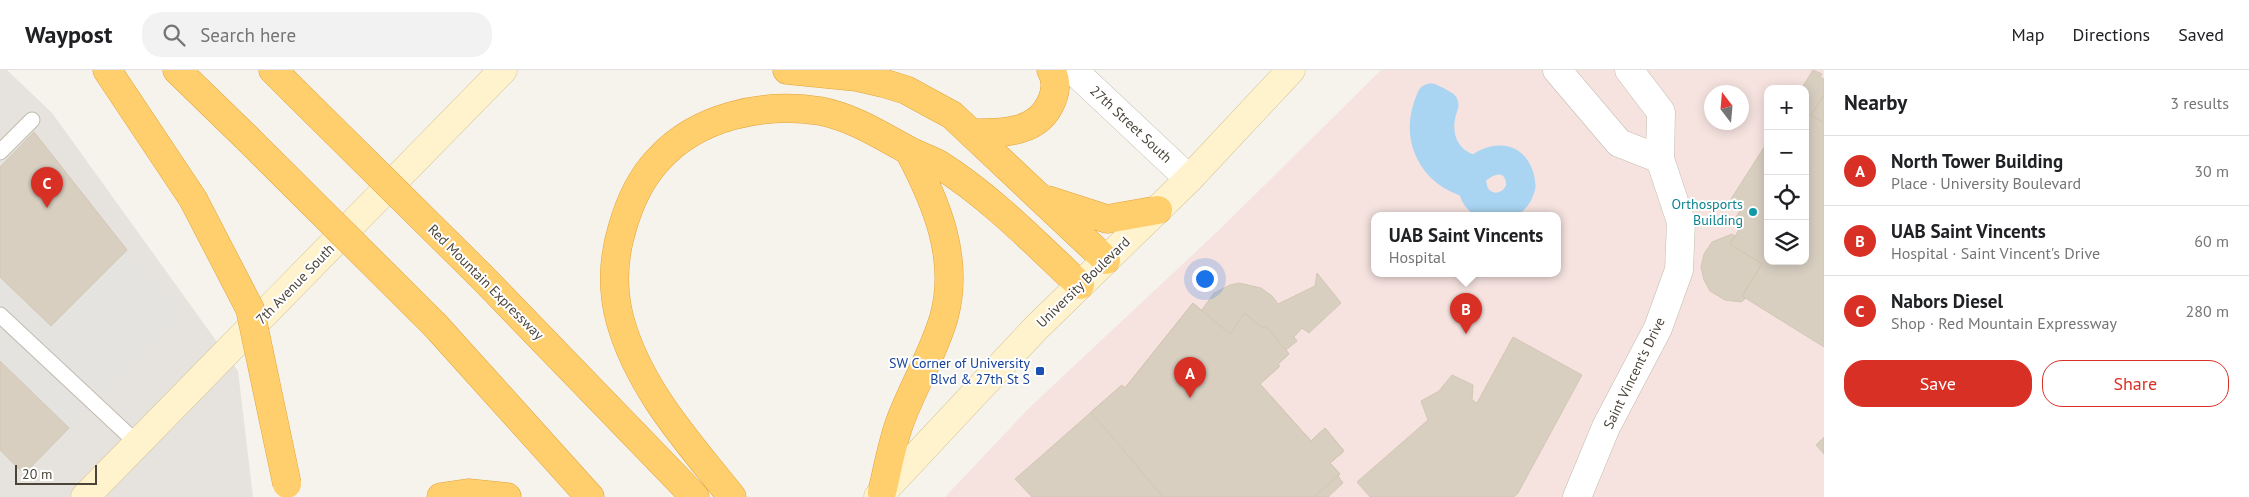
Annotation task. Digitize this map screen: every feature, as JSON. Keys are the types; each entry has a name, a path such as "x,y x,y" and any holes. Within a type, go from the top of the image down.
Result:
{"highway":[{"path":"107,70 193,200 250,309 287,490"},
{"path":"177,70 435,325 590,497"},
{"name":"Red Mountain Expressway","path":"273,70 482,277 693,494"},
{"path":"787,70 857,77 906,90 952,115 1106,260"},
{"path":"972,133 998,133 1026,128 1040,119 1049,107 1055,92 1054,76 1051,70"},
{"path":"732,497 653,394 629,347 620,320 614,278 618,244 628,210 639,187 658,159 681,140 707,124 735,115 781,108 821,112 876,131 908,151 937,164 962,180 990,202 1080,285"},
{"path":"880,495 901,420 944,317 949,281 948,251 940,222 928,187 908,151"},
{"path":"1042,198 1107,219 1158,210"},
{"path":"441,497 468,493 507,497"}],"street":[{"name":"7th Avenue South","path":"86,497 503,70"},
{"name":"27th Street South","path":"1073,70 1189,179"},
{"name":"University Boulevard","path":"880,495 1080,285 1189,179 1291,70"},
{"path":"1557,70 1619,144 1660,159"},
{"name":"Saint Vincent's Drive","path":"1577,497 1606,427 1658,328 1679,270 1681,222 1660,159 1661,112 1629,70"}],"lane":[{"path":"0,152 32,120"},
{"path":"0,315 138,444"}],"shaded area":[{"path":"0,70 7,70 52,113 238,371 253,497 0,497"},
{"path":"1381,70 1824,70 1824,497 945,497 1029,408 1218,231"},
{"path":"127,250 189,310 69,428 0,361 0,277 51,326"}],"building":[{"name":"Orthosports Building","path":"1813,70 1822,74 1820,77 1824,79 1824,95 1811,115 1824,123 1824,347 1742,296 1762,264 1730,244 1744,222 1736,217 1742,207 1731,199 1764,147 1764,265 1809,265 1809,85 1804,85"},
{"path":"1824,95 1824,123 1811,115"},
{"path":"34,132 127,250 51,326 0,277 0,167"},
{"path":"1732,234 1735,236 1730,244 1762,264 1742,296 1746,298 1741,302 1725,300 1710,291 1704,280 1701,267 1704,254 1712,242"},
{"path":"1317,273 1341,303 1309,333 1302,328 1294,337 1297,341 1286,350 1289,354 1278,364 1280,366 1260,384 1311,441 1325,428 1344,451 1330,463 1340,474 1338,476 1343,483 1328,497 1032,497 1015,479 1122,385 1125,388 1193,303 1201,311 1214,293 1239,283 1261,288 1272,296 1278,304 1315,286"},
{"path":"1193,303 1230,334 1244,313 1263,328 1266,326 1289,354 1278,364 1280,366 1260,384 1311,441 1325,428 1344,451 1330,463 1340,474 1314,497 1163,497 1091,412 1122,385 1125,388"},
{"path":"1513,337 1582,375 1518,493 1514,497 1370,497 1357,482 1428,420 1421,401 1439,391 1452,375 1473,385 1472,400 1477,403"},
{"path":"0,361 69,428 24,474 0,450"},
{"path":"1824,437 1824,454 1816,445"}],"waterway":[{"path":"1431,98 1424,126 1430,152 1437,162 1458,179 1472,184 1475,194 1480,201 1487,205 1495,207 1511,202 1521,186 1516,169 1511,164 1498,160 1491,161 1476,170 1465,167 1456,161 1449,154 1441,137 1441,116 1444,105 1435,100"}],"place":[{"name":"Nabors Diesel","path":"47,208"},
{"name":"Orthosports Building","path":"1753,212"},
{"name":"UAB Saint Vincents","path":"1466,334"},
{"name":"SW Corner of University Blvd & 27th St S","path":"1040,371"},
{"name":"North Tower Building","path":"1190,398"}]}
